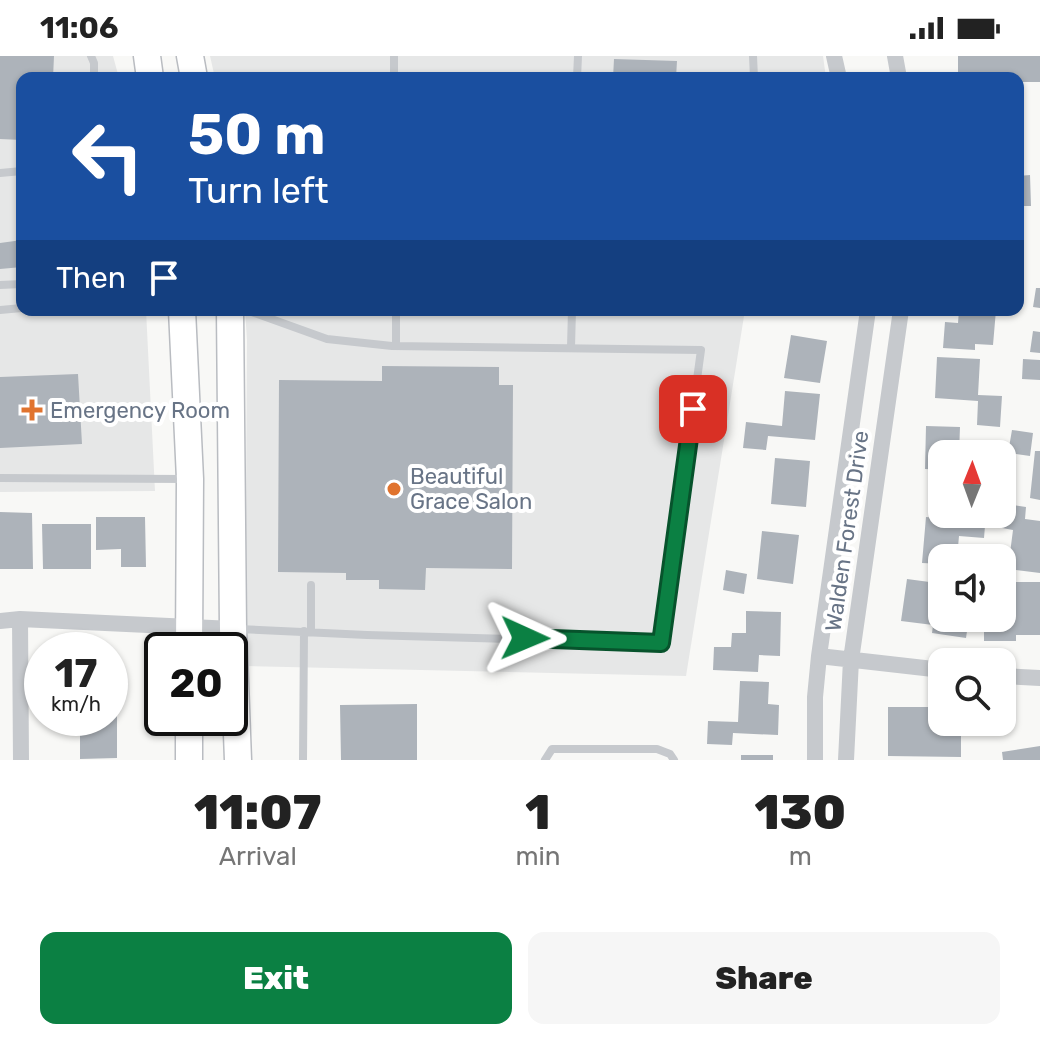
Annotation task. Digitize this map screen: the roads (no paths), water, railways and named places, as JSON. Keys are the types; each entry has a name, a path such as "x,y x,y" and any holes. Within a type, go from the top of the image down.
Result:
{"main road":[{"path":"182,316 190,479 189,632"},
{"path":"230,316 233,629 238,760"},
{"path":"189,736 189,760"}],"street":[{"name":"Walden Forest Drive","path":"815,760 815,697 819,656 867,316"},
{"name":"Walden Forest Drive","path":"846,760 851,660 900,316"},
{"path":"0,621 20,619 144,633"},
{"path":"20,619 21,760"},
{"path":"218,632 233,629"},
{"path":"819,656 928,668"},
{"path":"1016,677 1040,678"}],"lane":[{"path":"233,629 661,643 701,350 396,346 327,339 263,316"},
{"path":"396,316 396,346"},
{"path":"571,347 572,316"},
{"path":"0,478 190,479"},
{"path":"303,760 311,585"},
{"path":"545,760 552,749 657,749 670,754 674,760"}],"place":[{"name":"Emergency Room","path":"32,410"},
{"name":"Beautiful Grace Salon","path":"394,489"}]}
